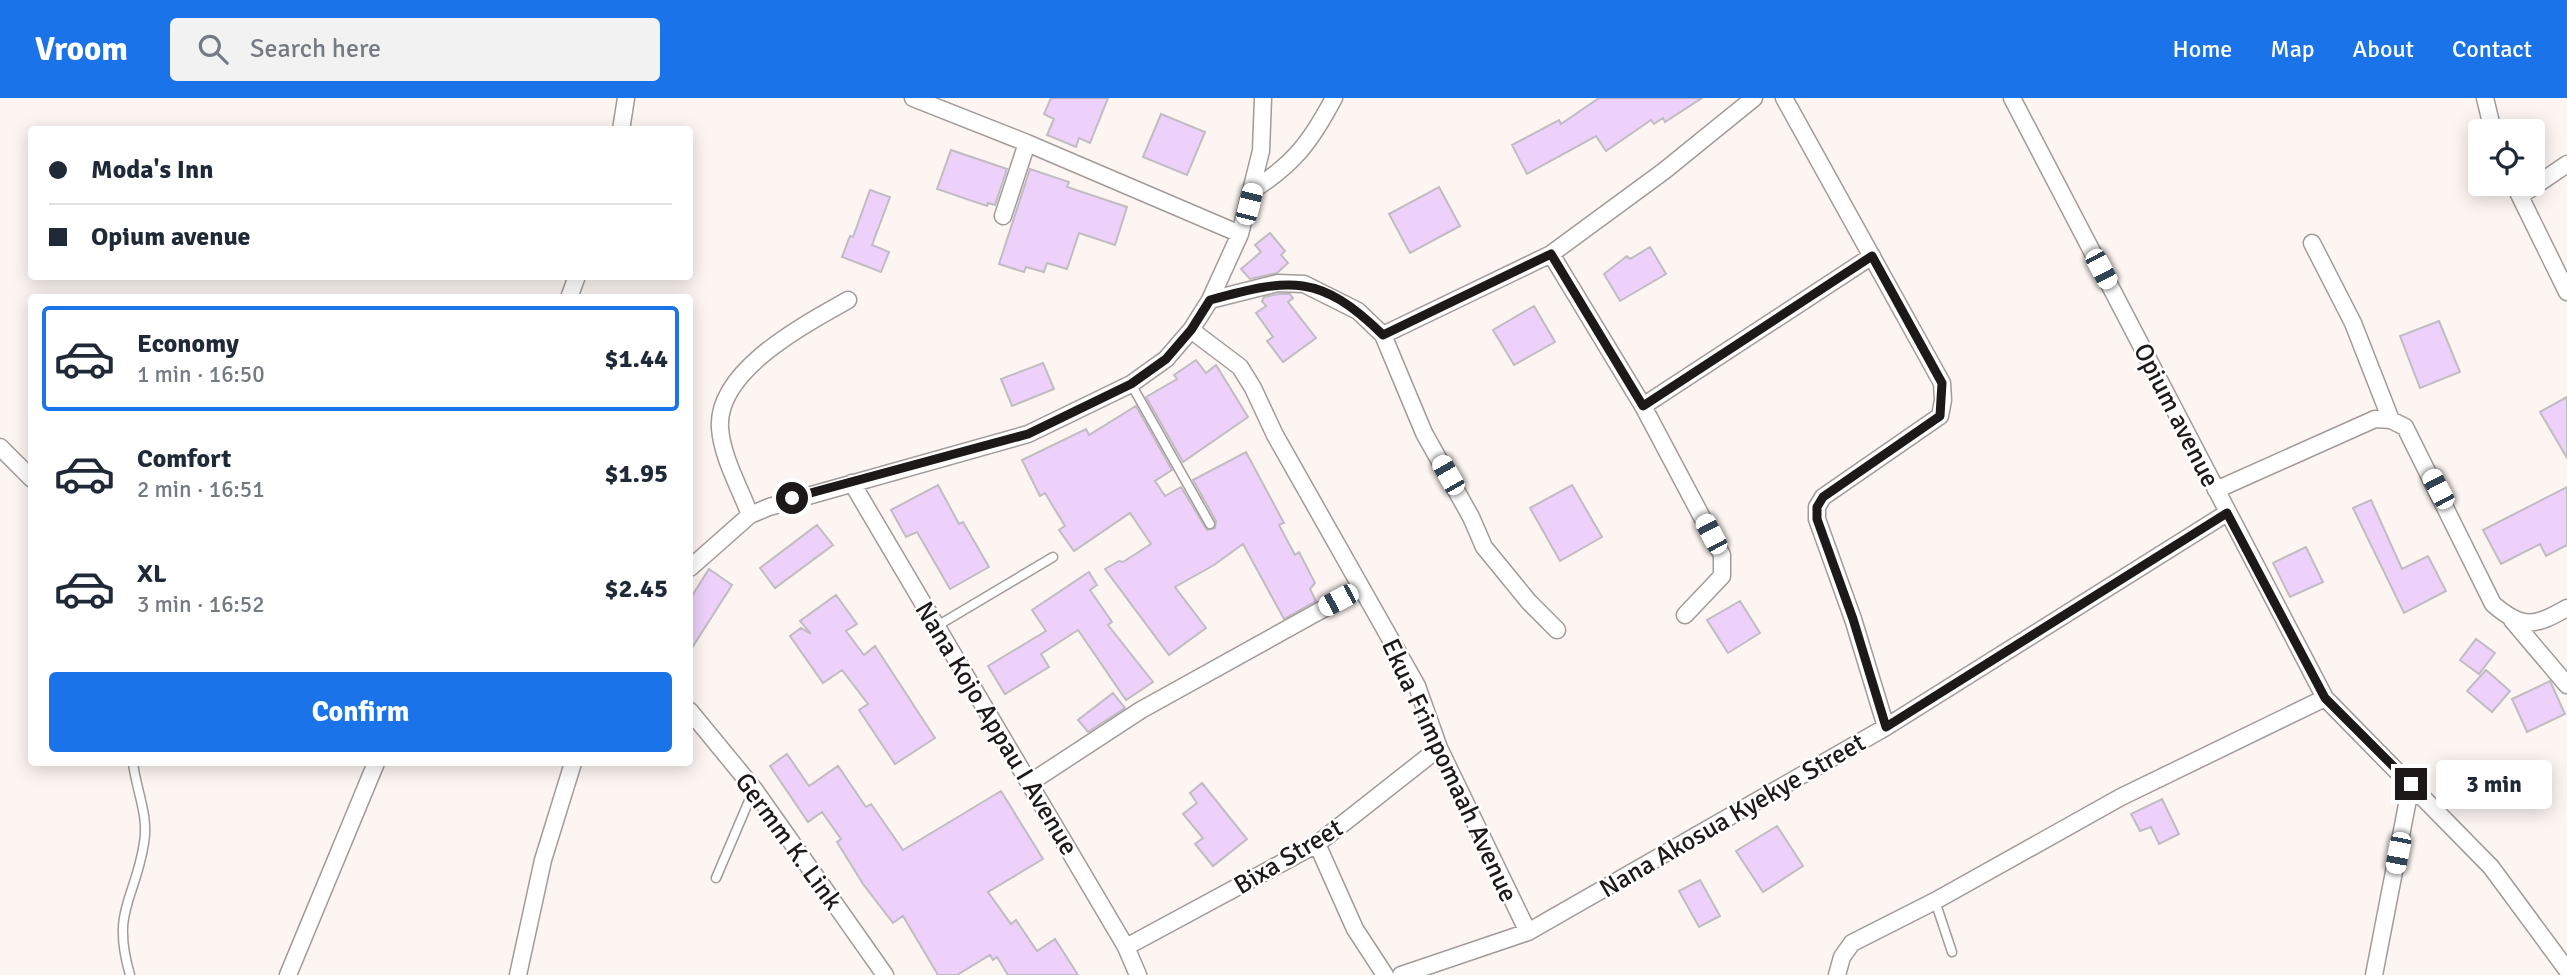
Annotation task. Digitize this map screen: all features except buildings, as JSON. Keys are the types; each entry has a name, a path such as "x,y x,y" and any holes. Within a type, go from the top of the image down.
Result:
{"street":[{"path":"622,126 626,98"},
{"path":"913,98 1027,143 1240,234"},
{"path":"693,565 750,515 792,498 1028,434 1131,384 1166,359 1191,330 1210,300 1240,234 1261,151 1263,98"},
{"path":"1253,190 1296,158 1312,139 1334,98"},
{"path":"1383,335 1551,254 1664,172 1754,98"},
{"path":"1784,98 1942,383 1940,416 1823,497 1817,507 1817,519 1853,619 1886,727"},
{"name":"Opium avenue","path":"2012,98 2325,698 2491,867 2567,970"},
{"path":"2485,98 2490,119"},
{"path":"1003,216 1027,143"},
{"path":"2545,175 2567,164"},
{"path":"2520,196 2567,292"},
{"path":"2312,243 2353,323 2390,419"},
{"path":"1551,254 1643,406 1722,555 1722,576 1685,615"},
{"path":"1643,406 1872,256"},
{"path":"1210,300 1278,283 1304,284 1358,311 1383,335 1424,433 1471,517 1484,547 1529,602 1557,630"},
{"path":"750,515 722,443 721,411 751,365 792,332 848,299"},
{"name":"Ekua Frimpomaah Avenue","path":"1191,330 1240,367 1417,687 1439,748 1528,932"},
{"path":"2216,490 2375,419 2390,419 2405,427 2493,604 2512,620 2567,685"},
{"path":"0,447 28,475"},
{"name":"Nana Kojo Appau I Avenue","path":"852,483 1031,782 1126,947 1138,975"},
{"name":"Nana Akosua Kyekye Street","path":"1401,975 1528,932 1886,727 2227,513"},
{"path":"1031,782 1142,710 1361,588"},
{"path":"2512,620 2538,624 2567,608"},
{"path":"1837,975 1842,957 1852,943 1934,901 2121,797 2325,698"},
{"name":"Germm K. Link","path":"693,715 754,789 885,975"},
{"name":"Bixa Street","path":"1126,947 1317,844 1439,748"},
{"path":"288,975 375,766"},
{"path":"518,975 542,860 572,766"},
{"path":"2374,975 2411,784"},
{"path":"1317,844 1355,929 1385,975"}],"lane":[{"path":"1131,384 1210,524"},
{"path":"937,626 1053,556"},
{"path":"130,975 122,945 123,912 145,842 142,801 134,766"},
{"path":"716,878 754,789"},
{"path":"1934,901 1952,951"}],"route":[{"path":"792,498 1028,434 1131,384 1166,359 1191,330 1210,300 1245,290 1278,283 1304,284 1329,294 1358,311 1383,335 1551,254 1643,406 1872,256 1942,383 1943,400 1940,416 1823,497 1817,507 1817,519 1853,619 1862,657 1886,727 2227,513 2325,698 2411,784"}]}
